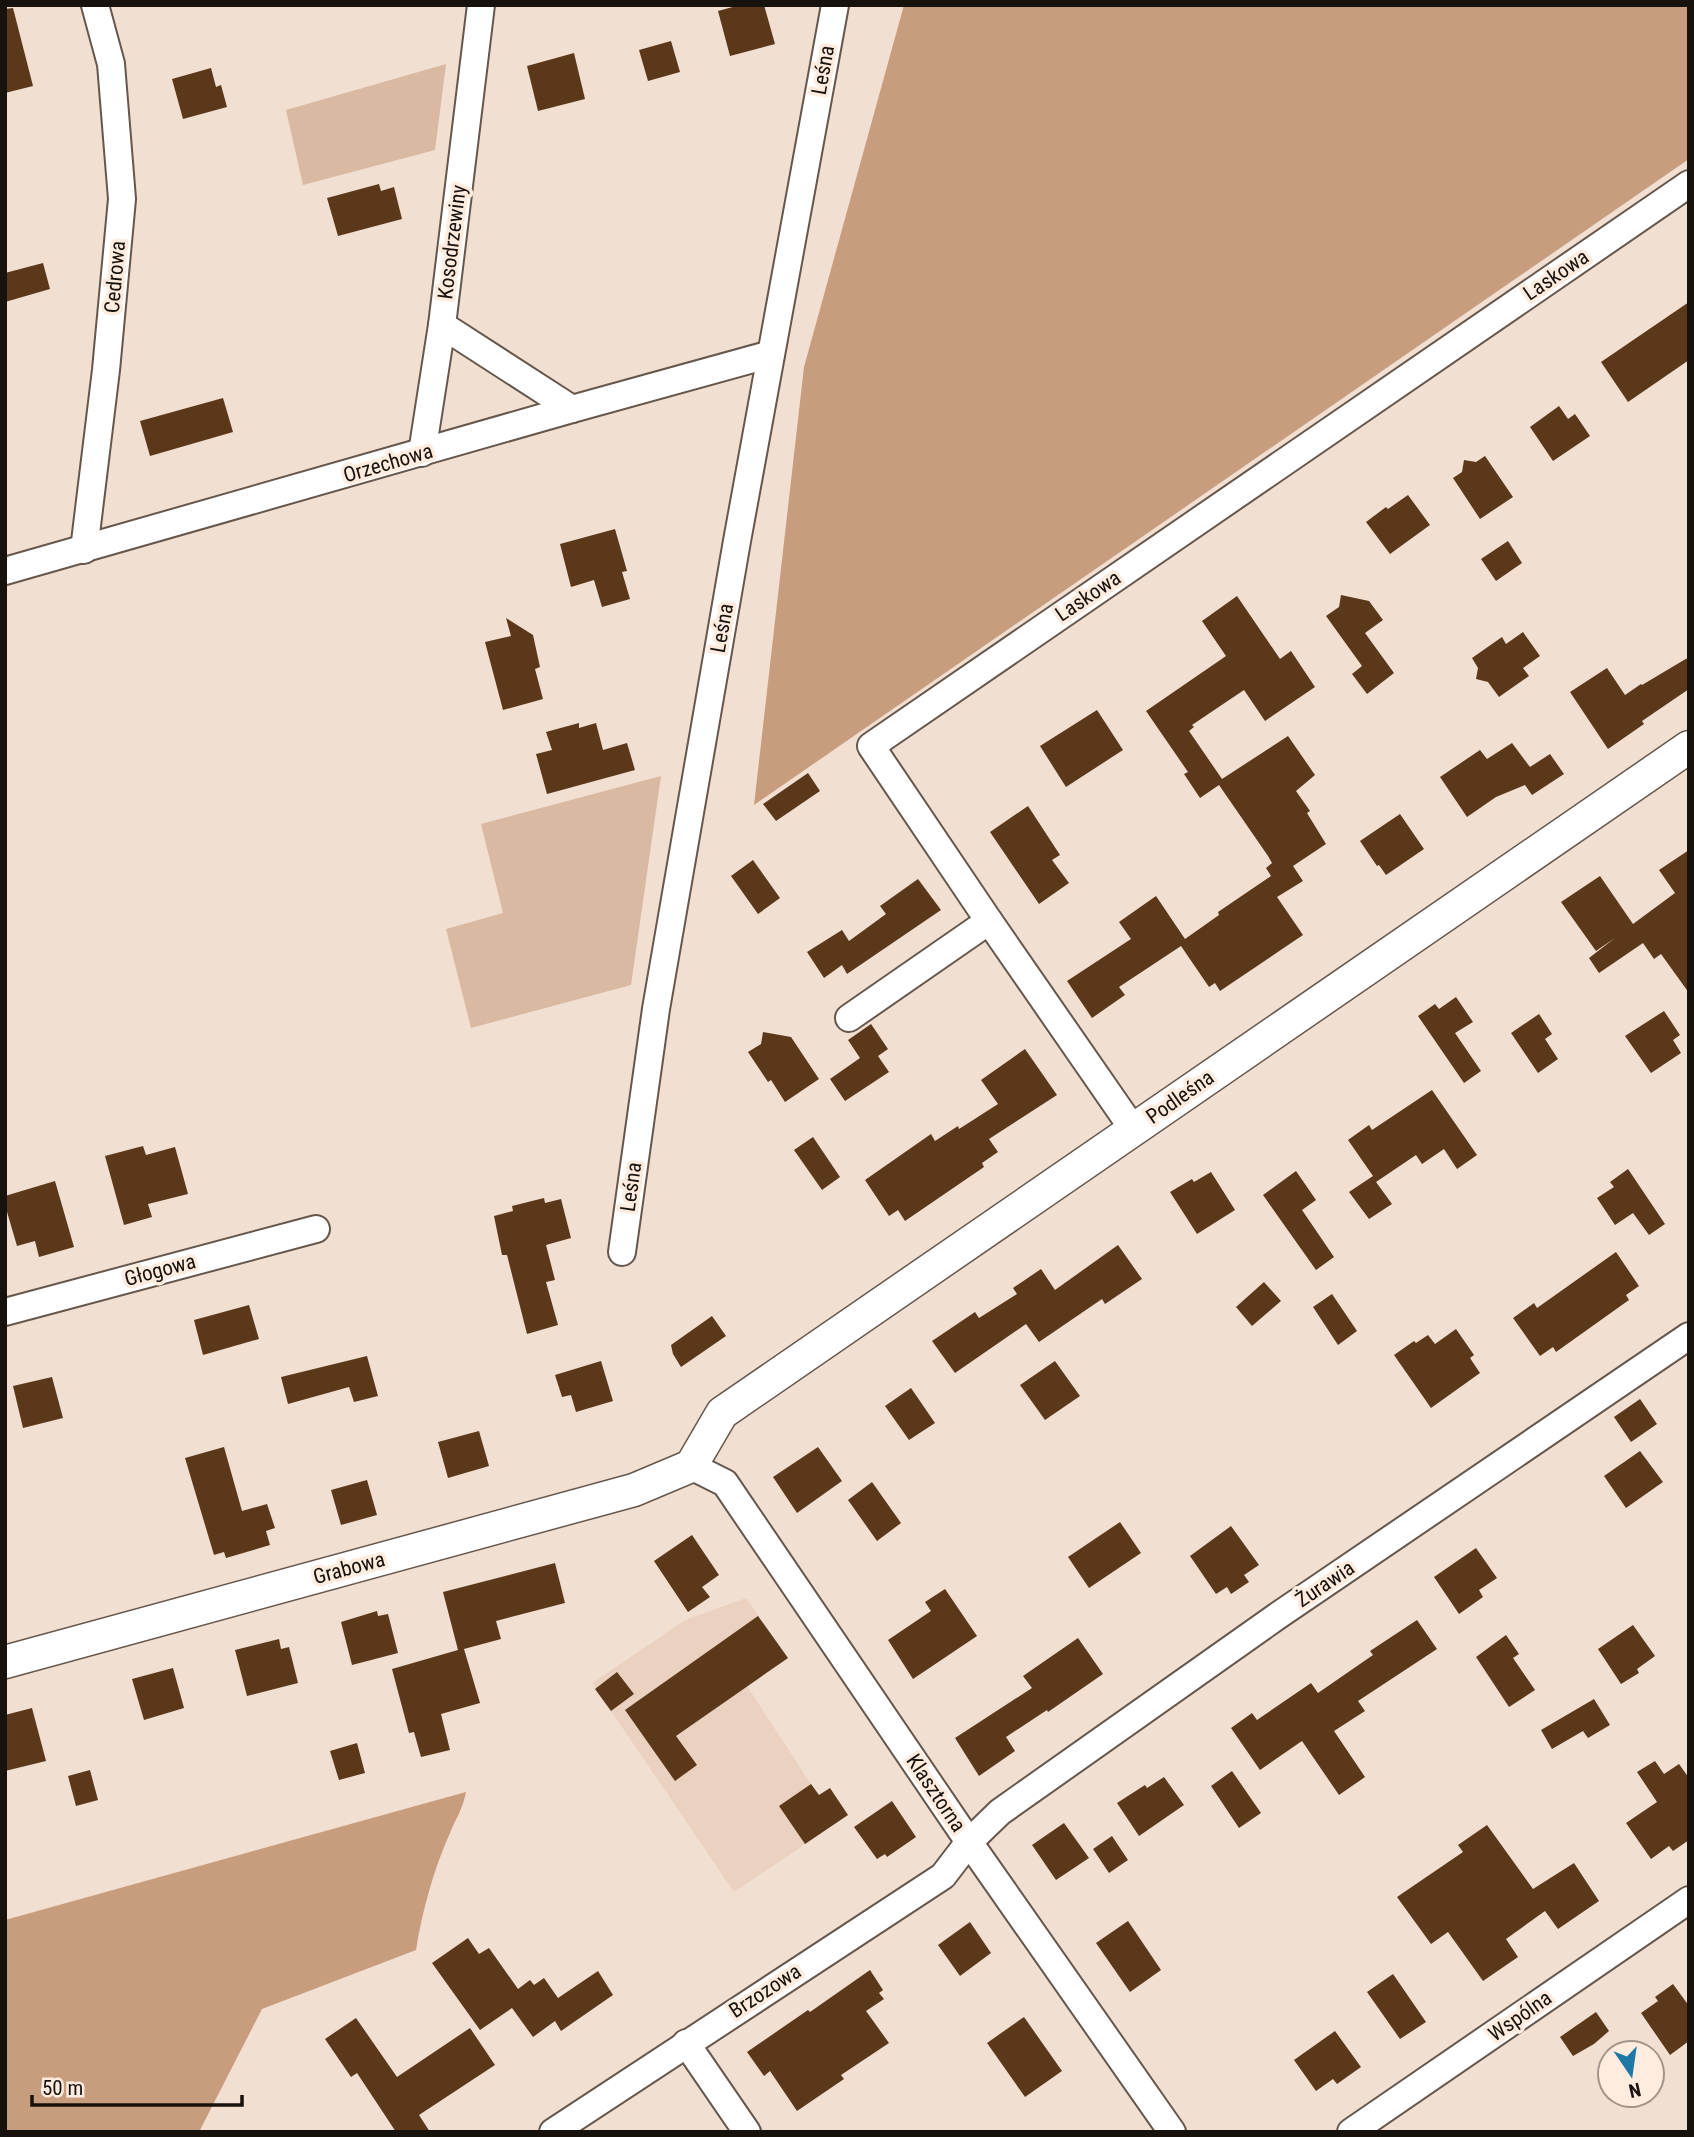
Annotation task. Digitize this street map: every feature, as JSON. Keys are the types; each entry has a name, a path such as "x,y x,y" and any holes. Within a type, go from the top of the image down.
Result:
{"street":[{"name":"Cedrowa","path":"85,550 122,199 110,64 95,5"},
{"name":"Kosodrzewiny","path":"481,5 442,325 572,409"},
{"name":"Leśna","path":"622,1252 656,1009 734,555 835,5"},
{"name":"Laskowa","path":"1133,1129 871,746 1689,184"},
{"path":"422,453 442,325"},
{"name":"Orzechowa","path":"5,571 771,354"},
{"name":"Podleśna","path":"691,1466 722,1413 1689,747"},
{"path":"849,1018 989,922"},
{"name":"Głogowa","path":"5,1312 316,1229"},
{"name":"Żurawia","path":"969,1842 1000,1812 1265,1625 1689,1336"},
{"name":"Grabowa","path":"5,1662 634,1490 691,1466"},
{"name":"Klasztorna","path":"691,1466 725,1483 969,1842 1172,2132"},
{"name":"Brzozowa","path":"553,2132 943,1877 969,1842"},
{"name":"Wspólna","path":"1351,2132 1689,1900"},
{"path":"686,2043 747,2132"}],"shaded area":[{"path":"904,5 1689,5 1689,159 754,805 804,367"},
{"path":"446,64 435,150 303,185 286,110"},
{"path":"661,776 631,985 471,1028 446,929 503,913 481,824"},
{"path":"746,1598 788,1658 747,1686 811,1784 796,1795 822,1833 734,1892 592,1683 685,1620"},
{"path":"466,1792 434,1875 416,1950 262,2009 199,2132 5,2132 5,1920"}],"building":[{"path":"740,5 764,5 775,44 730,56 718,11"},
{"path":"13,8 33,86 5,93 5,9"},
{"path":"671,41 680,72 648,81 639,50"},
{"path":"574,53 585,99 538,111 527,66"},
{"path":"211,68 216,87 221,85 227,107 183,119 172,79"},
{"path":"379,184 381,191 394,187 402,219 338,236 327,198"},
{"path":"43,263 50,289 5,302 5,273"},
{"path":"1689,302 1689,360 1628,402 1601,362"},
{"path":"223,398 233,432 150,456 140,421"},
{"path":"1559,406 1568,419 1575,414 1590,436 1553,461 1530,427"},
{"path":"1485,456 1513,497 1480,519 1453,478 1462,472 1464,460 1476,462"},
{"path":"1408,495 1430,525 1390,554 1366,522"},
{"path":"615,529 627,571 622,572 630,599 602,607 594,580 571,587 560,544"},
{"path":"1508,541 1522,563 1496,581 1481,559"},
{"path":"1341,595 1369,601 1383,620 1365,633 1394,673 1367,694 1352,674 1362,666 1326,616 1339,607"},
{"path":"1237,596 1280,659 1291,651 1315,687 1265,721 1244,690 1192,725 1194,727 1189,731 1222,779 1288,736 1315,775 1296,791 1310,811 1307,813 1326,844 1293,866 1303,881 1277,897 1303,935 1220,991 1215,983 1209,987 1181,946 1119,987 1125,995 1092,1018 1067,981 1131,939 1119,922 1156,896 1185,939 1219,915 1218,912 1271,876 1266,868 1272,863 1268,856 1219,785 1200,798 1184,774 1188,772 1146,711 1226,656 1202,621"},
{"path":"506,618 533,635 540,667 535,669 543,699 503,710 485,642 511,636"},
{"path":"1523,632 1540,656 1523,668 1529,676 1499,697 1488,682 1476,679 1478,668 1472,658 1502,637 1506,644"},
{"path":"1689,657 1689,689 1642,721 1644,724 1608,749 1570,692 1607,668 1625,695"},
{"path":"1097,710 1123,750 1066,787 1040,746"},
{"path":"579,723 579,728 596,723 603,750 627,743 635,770 547,794 536,754 552,750 546,732"},
{"path":"1512,743 1530,767 1550,754 1564,774 1532,795 1525,785 1496,797 1467,817 1440,777 1480,750 1487,759"},
{"path":"808,773 820,791 776,821 763,804"},
{"path":"1028,806 1060,855 1052,860 1069,883 1039,904 990,832"},
{"path":"1400,814 1424,849 1386,875 1360,841"},
{"path":"1689,850 1689,993 1661,954 1654,959 1643,943 1599,973 1589,958 1615,938 1596,951 1561,902 1600,876 1633,924 1675,893 1659,870"},
{"path":"753,860 780,898 758,914 731,876"},
{"path":"918,879 941,910 847,974 842,965 824,978 807,952 842,930 849,941 886,914 880,906"},
{"path":"1456,997 1473,1022 1455,1033 1481,1071 1464,1083 1418,1016 1435,1004 1439,1009"},
{"path":"1664,1011 1680,1035 1673,1040 1681,1053 1651,1073 1625,1036"},
{"path":"1539,1014 1552,1034 1545,1039 1558,1059 1538,1073 1511,1033"},
{"path":"871,1024 888,1049 878,1056 889,1072 845,1101 830,1079 860,1058 848,1040"},
{"path":"763,1032 791,1037 819,1079 785,1102 748,1052 761,1044"},
{"path":"1025,1049 1057,1095 989,1139 998,1152 982,1163 984,1167 905,1221 898,1210 889,1216 865,1180 931,1134 935,1141 998,1104 981,1080"},
{"path":"1432,1090 1477,1155 1457,1169 1444,1149 1422,1164 1416,1155 1376,1182 1392,1204 1369,1219 1349,1192 1373,1176 1348,1140 1369,1125 1372,1130"},
{"path":"813,1137 840,1177 822,1190 794,1150"},
{"path":"143,1146 146,1155 175,1147 188,1194 148,1204 152,1217 124,1225 105,1156"},
{"path":"1628,1169 1665,1224 1649,1235 1633,1213 1615,1225 1597,1198 1614,1187 1610,1182"},
{"path":"1296,1171 1316,1200 1302,1210 1334,1257 1316,1270 1263,1195"},
{"path":"1211,1172 1235,1210 1197,1234 1170,1192"},
{"path":"55,1181 74,1247 39,1257 35,1241 17,1246 5,1205 5,1196"},
{"path":"544,1198 545,1203 561,1199 571,1238 546,1245 555,1280 546,1282 558,1325 527,1334 507,1255 502,1255 494,1216 513,1211 512,1206"},
{"path":"1118,1245 1142,1279 1105,1304 1102,1299 1039,1342 1026,1324 955,1373 932,1341 975,1312 979,1318 1017,1294 1013,1288 1041,1269 1055,1290"},
{"path":"1616,1252 1639,1286 1626,1295 1629,1300 1556,1352 1553,1347 1540,1356 1513,1318 1534,1303 1537,1308"},
{"path":"1264,1282 1281,1301 1252,1326 1236,1307"},
{"path":"1332,1294 1357,1331 1338,1345 1313,1307"},
{"path":"249,1305 259,1339 203,1355 194,1320"},
{"path":"712,1316 726,1336 681,1367 671,1345"},
{"path":"1456,1329 1474,1355 1470,1358 1480,1373 1431,1408 1394,1355 1428,1335 1435,1344"},
{"path":"367,1356 378,1396 354,1402 349,1387 288,1404 281,1377"},
{"path":"601,1361 613,1401 576,1412 571,1395 562,1397 555,1375"},
{"path":"1055,1361 1080,1396 1045,1420 1020,1385"},
{"path":"52,1377 63,1418 23,1428 13,1386"},
{"path":"911,1388 935,1423 909,1440 885,1406"},
{"path":"1640,1399 1657,1424 1631,1442 1614,1417"},
{"path":"479,1431 489,1466 448,1478 438,1442"},
{"path":"224,1447 242,1511 267,1504 275,1528 266,1531 270,1545 226,1558 224,1552 214,1555 185,1458"},
{"path":"818,1447 842,1481 797,1513 773,1477"},
{"path":"1640,1451 1663,1482 1626,1508 1604,1476"},
{"path":"367,1480 377,1515 341,1525 331,1490"},
{"path":"872,1482 901,1523 877,1541 848,1500"},
{"path":"1120,1522 1141,1553 1089,1588 1068,1557"},
{"path":"1231,1526 1259,1565 1244,1575 1249,1582 1231,1594 1227,1587 1216,1594 1190,1556"},
{"path":"692,1535 719,1575 702,1587 710,1597 688,1612 654,1561"},
{"path":"1476,1548 1497,1578 1479,1590 1483,1597 1459,1614 1434,1577"},
{"path":"555,1563 565,1603 496,1621 501,1639 464,1649 480,1703 441,1714 450,1750 421,1757 414,1732 409,1733 392,1669 458,1650 443,1592"},
{"path":"945,1589 977,1636 913,1679 888,1640 931,1611 925,1602"},
{"path":"377,1611 378,1616 388,1614 398,1653 352,1665 341,1622"},
{"path":"758,1616 788,1658 676,1736 697,1765 675,1781 625,1710"},
{"path":"1417,1620 1437,1649 1358,1701 1365,1711 1334,1731 1365,1777 1339,1795 1302,1741 1260,1770 1231,1728 1252,1713 1257,1720 1311,1683 1318,1693 1373,1655 1370,1651"},
{"path":"1633,1625 1655,1656 1637,1669 1639,1673 1621,1684 1598,1649"},
{"path":"1506,1635 1519,1654 1513,1658 1535,1690 1509,1707 1476,1657"},
{"path":"1078,1638 1103,1674 1006,1737 1015,1751 979,1776 955,1738 1032,1688 1023,1676"},
{"path":"279,1639 281,1649 289,1647 298,1683 247,1696 235,1650"},
{"path":"173,1668 184,1708 144,1720 132,1679"},
{"path":"617,1672 634,1694 611,1711 595,1689"},
{"path":"1594,1699 1610,1725 1588,1738 1583,1731 1552,1749 1541,1730"},
{"path":"32,1708 46,1761 5,1771 5,1715"},
{"path":"357,1743 365,1773 339,1780 330,1751"},
{"path":"1655,1761 1664,1774 1679,1764 1689,1778 1689,1840 1673,1851 1669,1846 1651,1859 1626,1823 1657,1802 1637,1772"},
{"path":"90,1770 98,1800 76,1806 68,1776"},
{"path":"1232,1771 1261,1813 1239,1828 1211,1786"},
{"path":"1164,1777 1184,1805 1139,1836 1117,1803 1145,1785 1147,1788"},
{"path":"811,1784 819,1795 830,1788 848,1815 805,1844 779,1806"},
{"path":"892,1801 916,1837 887,1857 885,1854 877,1859 854,1827"},
{"path":"1064,1823 1089,1858 1056,1880 1032,1845"},
{"path":"1487,1825 1533,1889 1574,1863 1599,1901 1558,1929 1545,1911 1506,1939 1518,1957 1483,1981 1448,1932 1431,1944 1397,1897 1463,1852 1458,1845"},
{"path":"1112,1836 1128,1860 1109,1873 1093,1849"},
{"path":"1128,1921 1161,1970 1130,1992 1096,1943"},
{"path":"970,1922 991,1953 960,1976 938,1945"},
{"path":"468,1938 479,1954 489,1948 518,1989 530,1980 534,1985 544,1978 558,1998 598,1971 613,1995 561,2031 555,2021 533,2037 512,2008 480,2030 432,1963"},
{"path":"870,1970 883,1990 879,1993 884,1999 866,2011 889,2043 841,2075 844,2079 797,2111 770,2071 764,2076 747,2052"},
{"path":"1393,1974 1426,2022 1400,2039 1367,1992"},
{"path":"1673,1984 1689,2006 1689,2041 1670,2055 1666,2049 1666,2039 1659,2039 1641,2013 1658,2001 1655,1997"},
{"path":"1596,2012 1609,2031 1596,2039 1594,2044 1573,2056 1560,2037"},
{"path":"1024,2017 1062,2071 1025,2097 987,2043"},
{"path":"356,2018 397,2077 470,2028 495,2065 419,2115 430,2132 396,2132 357,2073 351,2077 325,2039"},
{"path":"1335,2031 1361,2067 1337,2084 1333,2079 1316,2091 1294,2060"}]}
